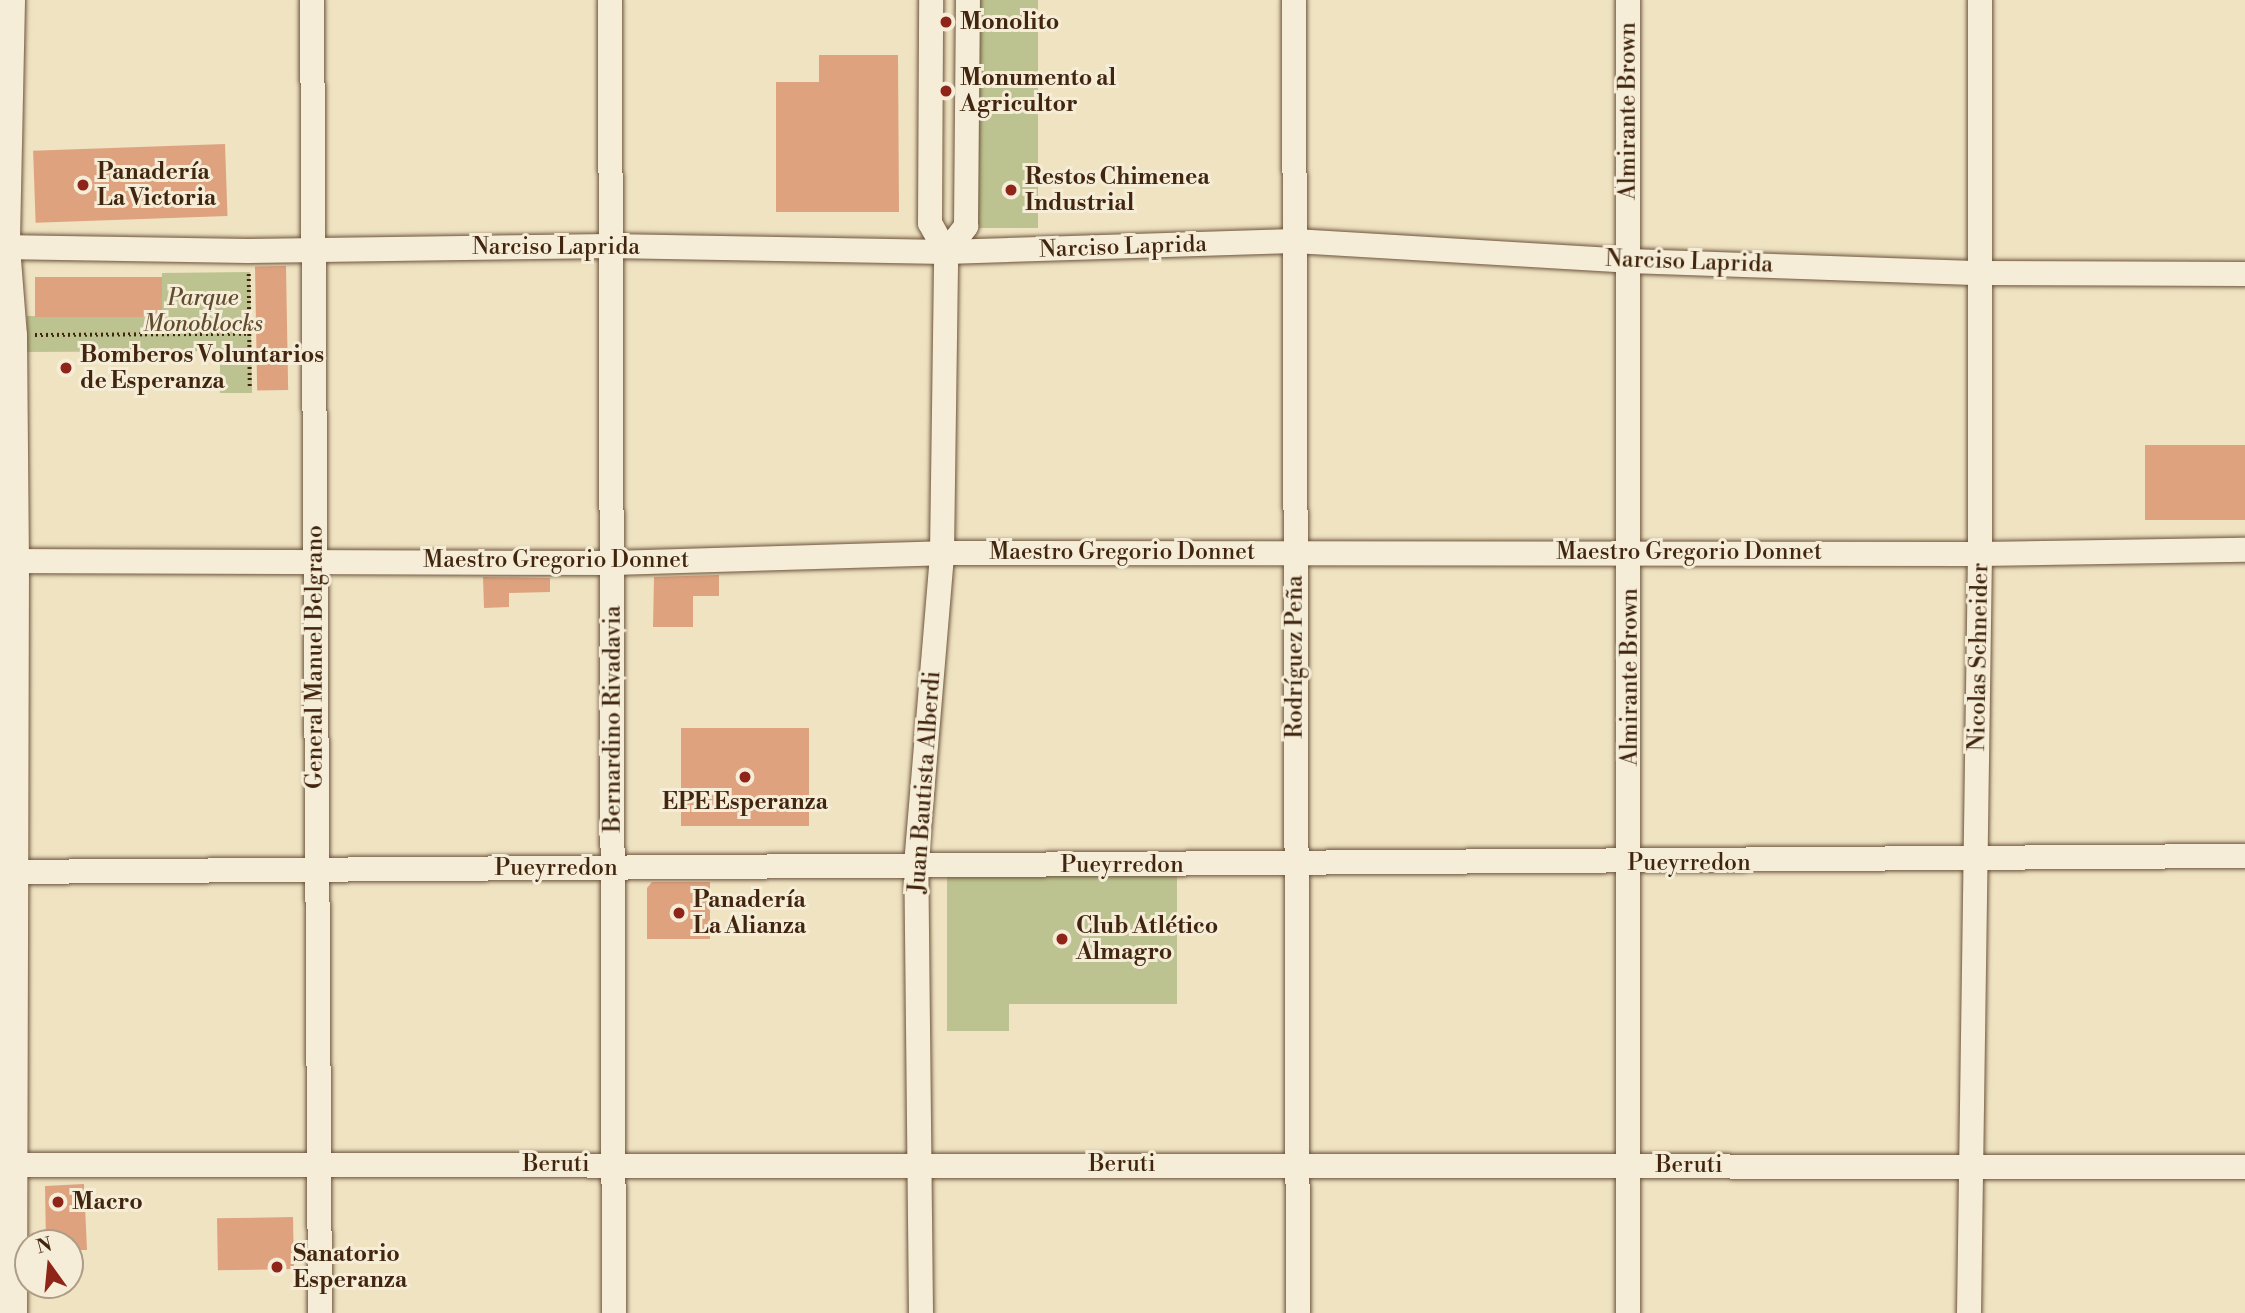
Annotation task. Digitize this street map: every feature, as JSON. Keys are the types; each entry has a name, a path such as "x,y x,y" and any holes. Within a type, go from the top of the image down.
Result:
{"main road":[{"path":"6,0 1,247 9,335 5,561 4,1165 9,1313"}],"street":[{"name":"General Manuel Belgrano","path":"312,0 320,1313"},
{"name":"Bernardino Rivadavia","path":"610,0 614,1313"},
{"name":"Juan Bautista Alberdi","path":"920,1313 916,865 942,553 946,252 930,223 931,0"},
{"path":"946,252 966,226 968,0"},
{"name":"Rodríguez Peña","path":"1294,0 1298,1313"},
{"name":"Almirante Brown","path":"1628,0 1628,1313"},
{"name":"Nicolas Schneider","path":"1969,1313 1969,1166 1977,861 1980,554 1980,0"},
{"name":"Narciso Laprida","path":"1,247 248,251 609,246 946,252 1294,241 1629,261 1981,273 2245,274"},
{"name":"Maestro Gregorio Donnet","path":"5,561 315,559 613,563 942,553 1630,551 1980,554 2245,550"},
{"name":"Pueyrredon","path":"5,872 317,867 1977,861 2245,856"},
{"name":"Beruti","path":"4,1165 1628,1164 2245,1167"}],"path":[{"path":"248,251 250,388"},
{"path":"9,335 250,334"}],"green space":[{"path":"974,0 1038,0 1038,228 974,228"},
{"name":"Parque Monoblocks","path":"250,272 252,393 220,393 220,351 27,352 27,316 161,317 162,273"},
{"name":"Club Atlético Almagro","path":"947,874 1177,874 1177,1004 1009,1004 1009,1031 947,1031"}],"building":[{"path":"819,55 898,55 899,212 776,212 776,82 819,82"},
{"path":"225,144 228,216 36,223 33,151"},
{"path":"286,266 288,390 257,391 255,267"},
{"path":"35,277 162,277 162,317 35,317"},
{"path":"2145,445 2245,445 2245,520 2145,520"},
{"path":"719,575 719,596 693,596 693,627 653,627 654,577"},
{"path":"483,577 550,578 550,592 509,593 509,607 484,608"},
{"name":"EPE Esperanza","path":"681,728 809,728 809,826 681,826"},
{"name":"Panadería La Alianza","path":"652,882 710,882 710,939 647,939 647,888"},
{"path":"84,1184 87,1250 84,1250 84,1229 46,1229 45,1186"},
{"path":"293,1217 294,1269 218,1270 217,1218"}],"place":[{"name":"Monolito","path":"946,22"},
{"name":"Monumento al Agricultor","path":"946,91"},
{"name":"Panadería La Victoria","path":"83,185"},
{"name":"Restos Chimenea Industrial","path":"1011,190"},
{"name":"Bomberos Voluntarios de Esperanza","path":"66,368"},
{"name":"EPE Esperanza","path":"745,777"},
{"name":"Panadería La Alianza","path":"679,913"},
{"name":"Club Atlético Almagro","path":"1062,939"},
{"name":"Macro","path":"58,1202"},
{"name":"Sanatorio Esperanza","path":"277,1267"}]}
